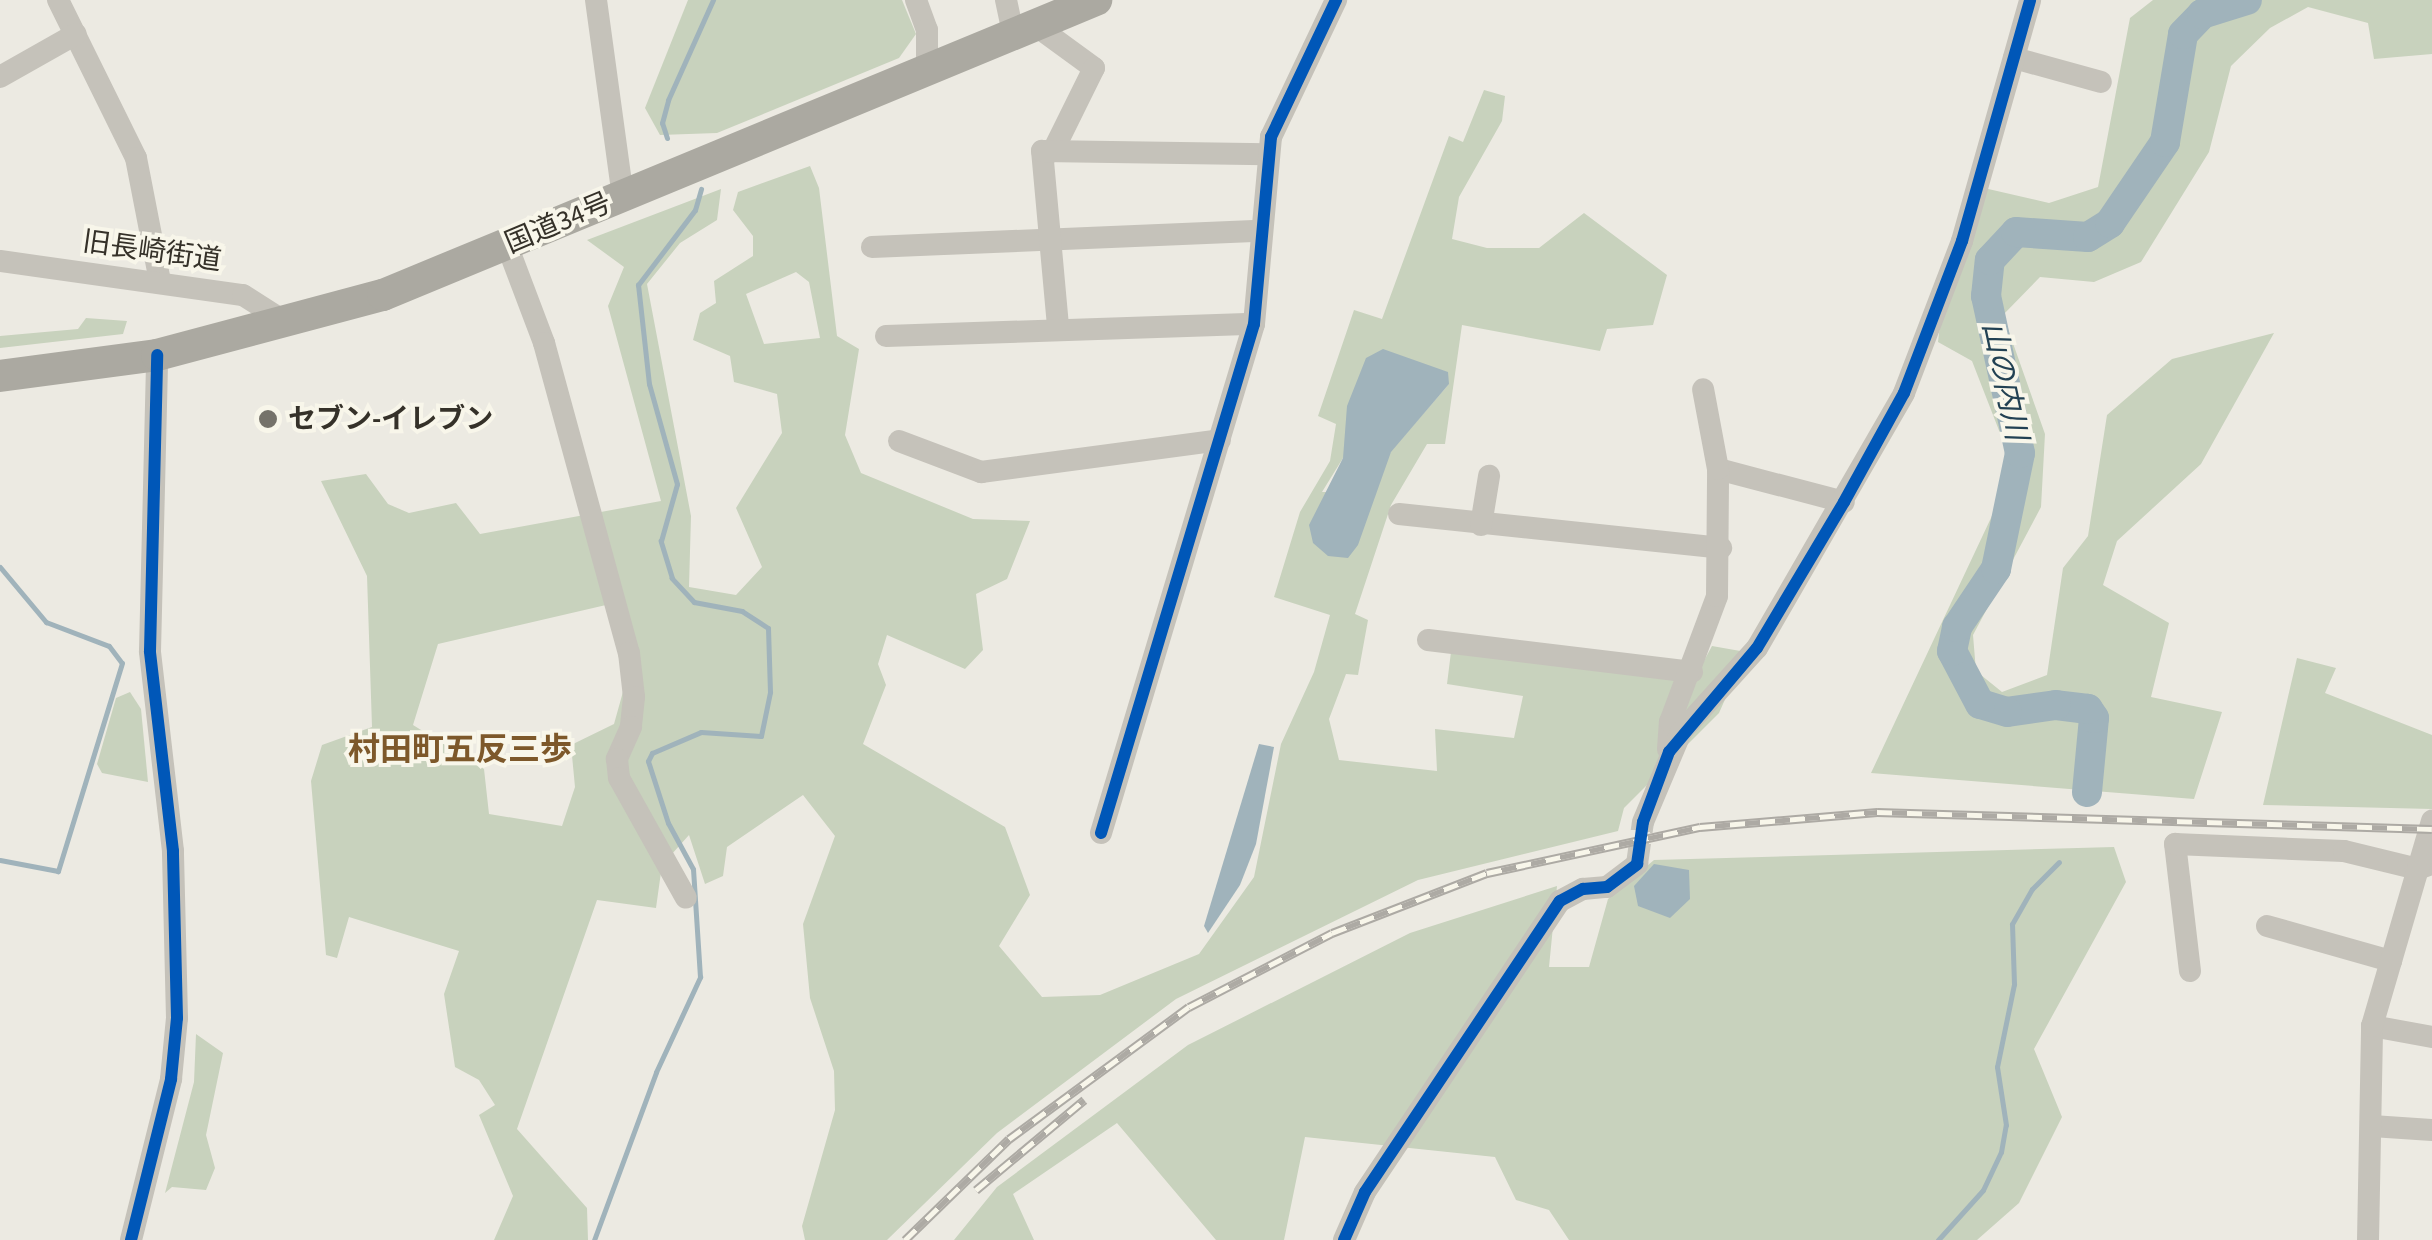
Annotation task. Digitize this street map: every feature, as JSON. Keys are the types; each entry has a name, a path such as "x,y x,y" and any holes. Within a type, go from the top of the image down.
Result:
{"highway":[{"name":"国道34号","path":"0,376 157,355 288,324 383,295 1096,0"}],"street":[{"path":"58,0 136,158 160,281"},
{"path":"596,0 623,196"},
{"path":"916,0 927,30 927,70"},
{"path":"1006,0 1024,29 1094,68 1053,151"},
{"path":"1101,833 1254,324 1267,154 1287,95 1336,0"},
{"path":"1669,752 1757,648 1844,502 1913,371 1949,261 1962,241 2030,0"},
{"path":"0,76 76,34"},
{"path":"2014,58 2101,82"},
{"path":"1058,326 1042,151 1267,154"},
{"path":"872,246 1050,236 1260,231"},
{"path":"506,244 544,344 628,653 634,698 631,727 617,759 619,778 686,898"},
{"name":"旧長崎街道","path":"0,261 243,295 288,324"},
{"path":"886,336 1058,326 1254,324"},
{"path":"131,1240 171,1079 177,1018 173,852 150,651 157,355"},
{"path":"1643,822 1669,752 1670,722 1692,672 1716,596 1721,548 1718,470 1703,389"},
{"path":"898,441 981,472 1220,440"},
{"path":"1718,470 1844,502"},
{"path":"1481,525 1489,476"},
{"path":"1399,514 1721,548"},
{"path":"1428,640 1692,672"},
{"path":"2368,1240 2372,1026 2425,867 2432,821"},
{"path":"2190,971 2175,844 2344,851 2425,867"},
{"path":"1344,1240 1365,1192 1560,900 1607,887 1636,864"},
{"path":"2267,926 2391,961"},
{"path":"2372,1026 2432,1037"},
{"path":"2372,1126 2432,1130"}],"green space":[{"path":"688,0 902,0 916,34 899,58 717,133 660,135 645,108"},
{"path":"2153,0 2432,0 2432,54 2374,59 2368,23 2308,7 2270,28 2231,66 2209,152 2141,262 2094,282 2040,277 2003,315 2045,434 2041,507 1973,635 1976,671 2002,692 2047,675 2063,568 2088,536 2107,415 2172,359 2274,333 2201,464 2117,541 2103,585 2169,623 2151,697 2222,712 2194,799 1871,773 2014,469 1972,361 1938,342 1943,299 1984,188 2049,203 2098,187 2130,18"},
{"path":"1484,90 1505,96 1502,121 1459,197 1452,239 1487,248 1539,248 1584,213 1667,275 1653,325 1607,329 1600,351 1462,325 1445,444 1427,444 1391,505 1355,614 1368,620 1358,675 1346,674 1329,719 1339,760 1437,771 1435,729 1514,738 1523,696 1447,684 1451,652 1693,681 1712,646 1746,652 1719,713 1624,808 1618,831 1418,880 1176,999 997,1133 887,1240 805,1240 802,1226 835,1110 834,1071 810,998 803,924 835,836 803,795 727,847 723,876 705,884 689,835 662,865 656,908 597,900 517,1129 587,1208 588,1240 494,1240 513,1196 479,1115 495,1105 479,1080 455,1067 444,994 459,951 349,917 337,958 326,955 311,781 322,745 372,727 367,576 321,481 366,474 388,504 409,513 456,503 480,534 661,501 608,306 624,267 587,240 721,189 717,220 680,243 647,284 691,516 689,587 736,595 762,567 736,508 782,433 777,394 734,382 730,356 693,340 700,313 716,303 714,281 753,256 753,236 733,210 738,192 810,166 819,188 837,336 859,349 845,435 861,473 973,519 1030,521 1007,579 976,594 983,650 965,669 887,635 878,664 886,685 863,744 1005,827 1030,895 999,946 1042,997 1100,995 1199,954 1254,877 1281,744 1314,672 1330,615 1274,597 1300,512 1330,461 1336,424 1318,416 1354,310 1382,319 1449,136 1463,142","holes":["796,272 809,282 820,338 764,344 746,294","1449,384 1391,451 1373,492 1322,492 1343,458","606,605 626,681 614,724 571,745 575,787 562,826 489,814 484,769 413,725 438,644"]},
{"path":"86,318 127,321 123,334 0,348 0,336 78,329"},
{"path":"2297,658 2336,668 2325,693 2432,735 2432,809 2263,805"},
{"path":"130,692 141,709 148,782 102,773 97,764 116,698"},
{"path":"2114,847 2126,882 2034,1049 2062,1117 2019,1203 1977,1240 1569,1240 1549,1210 1516,1200 1495,1157 1305,1137 1284,1240 1216,1240 1117,1123 1013,1194 1034,1240 954,1240 997,1187 1188,1045 1410,933 1557,886 1549,967 1589,967 1608,899 1654,860"},
{"path":"196,1034 223,1053 206,1135 215,1168 206,1190 172,1187 165,1193 194,1082"}],"shaded area":[{"path":"1383,349 1448,372 1449,384 1391,452 1358,545 1348,558 1328,556 1313,543 1309,525 1343,458 1347,406 1366,358"},
{"path":"1259,744 1274,747 1256,844 1240,885 1208,933 1204,926"},
{"path":"1654,864 1689,870 1690,899 1670,918 1638,906 1634,886"}],"waterway":[{"path":"667,138 662,123 668,100 713,0"},
{"name":"山の内川","path":"2087,792 2094,718 2088,709 2056,705 2007,712 1980,704 1952,651 1957,627 1996,569 2020,453 1986,296 1990,260 2016,232 2088,237 2110,223 2165,142 2183,34 2202,14 2247,0"},
{"path":"594,1240 656,1072 700,977 693,869 668,823 648,761 652,753 701,732 761,736 770,692 768,628 742,611 694,602 672,578 661,541 677,484 649,384 638,285 695,210 701,189"},
{"path":"0,567 46,622 109,646 122,663 58,871 0,860"},
{"path":"1938,1240 1983,1190 2001,1152 2006,1125 1997,1067 2014,984 2012,924 2032,889 2059,862"}],"tunnel":[{"path":"1637,864 1643,822"}],"railway":[{"path":"905,1240 1009,1139 1189,1007 1332,933 1487,873 1700,827 1877,812 2432,829"},
{"path":"976,1190 1084,1100"}],"cycle path":[{"path":"1101,833 1254,324 1271,137 1336,0"},
{"path":"1344,1240 1365,1192 1560,901 1583,889 1607,887 1637,864 1643,822 1669,752 1757,648 1844,502 1904,393 1962,241 2030,0"},
{"path":"131,1240 171,1079 177,1018 173,851 150,651 157,355"}],"place":[{"name":"セブン-イレブン","path":"268,419"}],"district":[{"name":"村田町五反三歩","path":"460,750"}]}
